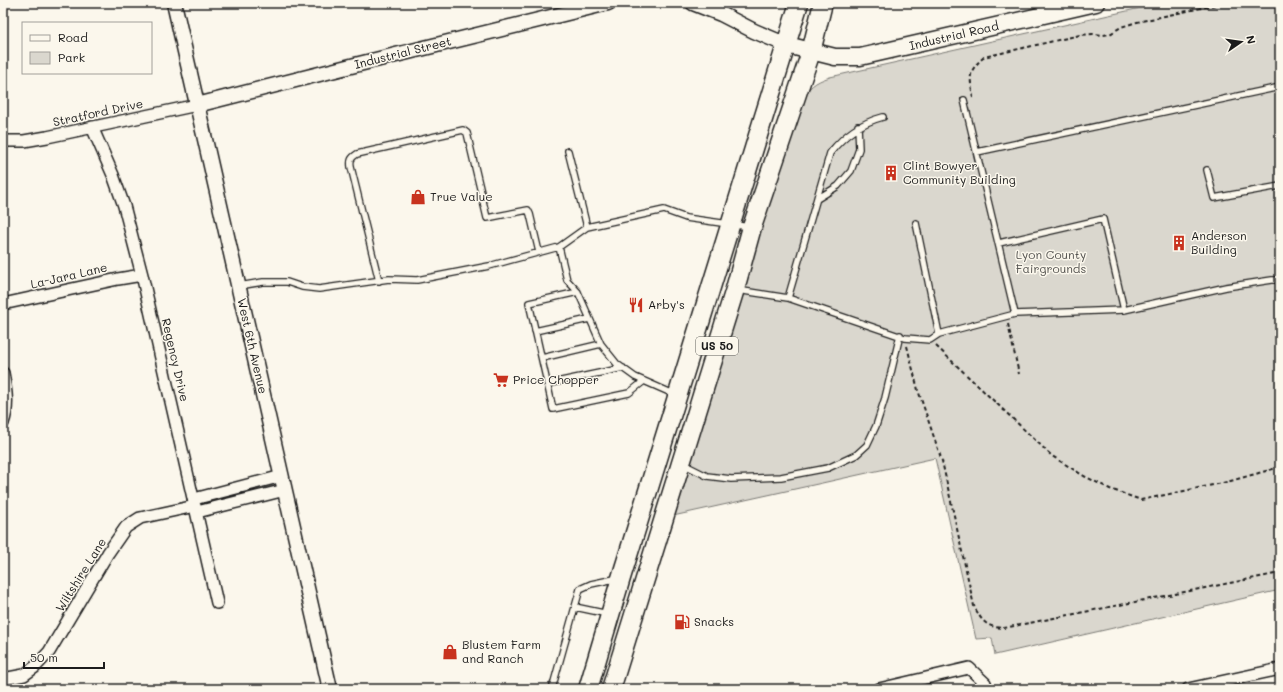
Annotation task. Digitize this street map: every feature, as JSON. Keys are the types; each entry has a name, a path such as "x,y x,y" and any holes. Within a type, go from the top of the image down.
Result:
{"main road":[{"name":"US 50","path":"588,689 621,578 800,3"},
{"name":"US 50","path":"611,689 699,401 735,289 752,227 811,52 823,3"},
{"name":"Industrial Road","path":"811,52 835,58 860,57 1096,3"},
{"path":"787,45 811,52"}],"street":[{"name":"West 6th Avenue","path":"174,3 330,689"},
{"name":"Industrial Street","path":"197,105 355,64 608,3"},
{"path":"693,3 722,14 754,31 787,45"},
{"name":"Stratford Drive","path":"3,141 24,141 197,105"},
{"name":"Regency Drive","path":"92,127 113,175 124,206 142,275 217,603"},
{"name":"La-Jara Lane","path":"3,304 142,275"},
{"path":"3,373 7,392 6,414 3,423"},
{"name":"Wiltshire Lane","path":"3,679 24,674 34,667 49,652 108,553 126,527 140,518 195,506 283,483"},
{"path":"879,689 912,685 968,668 986,686"},
{"path":"1188,689 1280,669"}],"lane":[{"path":"977,152 1280,87"},
{"path":"964,100 1015,314"},
{"path":"788,298 830,153 840,140 858,126 870,120 883,117"},
{"path":"817,199 838,186 851,171 859,148 858,126"},
{"path":"379,281 351,167 350,161 352,157 357,154 463,130 467,133 487,218 528,210 540,252"},
{"path":"568,151 587,227"},
{"path":"1207,170 1214,198 1280,186"},
{"path":"239,286 263,282 287,282 302,287 319,289 389,279 417,280 489,266 559,247 587,227 664,210 686,218 752,227"},
{"path":"999,243 1103,218 1124,310"},
{"path":"916,223 939,334"},
{"path":"559,247 567,280 578,292 601,344 617,364 635,377 678,395"},
{"path":"735,289 788,298 906,338 930,340 939,334 1015,314 1124,310 1226,287 1280,280"},
{"path":"578,292 529,302 553,409 629,393 644,381"},
{"path":"535,331 589,319"},
{"path":"681,463 707,476 731,479 781,477 828,468 856,455 867,445 876,426 885,398 900,335"},
{"path":"542,358 601,344"},
{"path":"548,384 623,368"},
{"path":"552,689 580,589 591,584 621,578"},
{"path":"575,607 610,615"}],"path":[{"path":"973,98 970,80 973,67 984,57 1080,35 1110,34 1121,27 1137,22 1224,3"},
{"path":"1006,317 1019,374"},
{"path":"906,338 918,390 942,461 974,606 981,620 986,624 1004,628 1280,573"},
{"path":"930,340 1052,456 1110,490 1141,500 1227,482 1280,467"}],"green space":[{"name":"Lyon County Fairgrounds","path":"1163,3 1280,3 1280,590 995,655 992,638 976,639 935,458 673,516 800,101 806,92 816,83 830,77"}],"place":[{"name":"Clint Bowyer Community Building","path":"891,173"},
{"name":"True Value","path":"418,197"},
{"name":"Anderson Building","path":"1179,243"},
{"name":"Arby's","path":"636,305"},
{"name":"Price Chopper","path":"501,380"},
{"name":"Snacks","path":"682,622"},
{"name":"Blustem Farm and Ranch","path":"450,652"}]}
